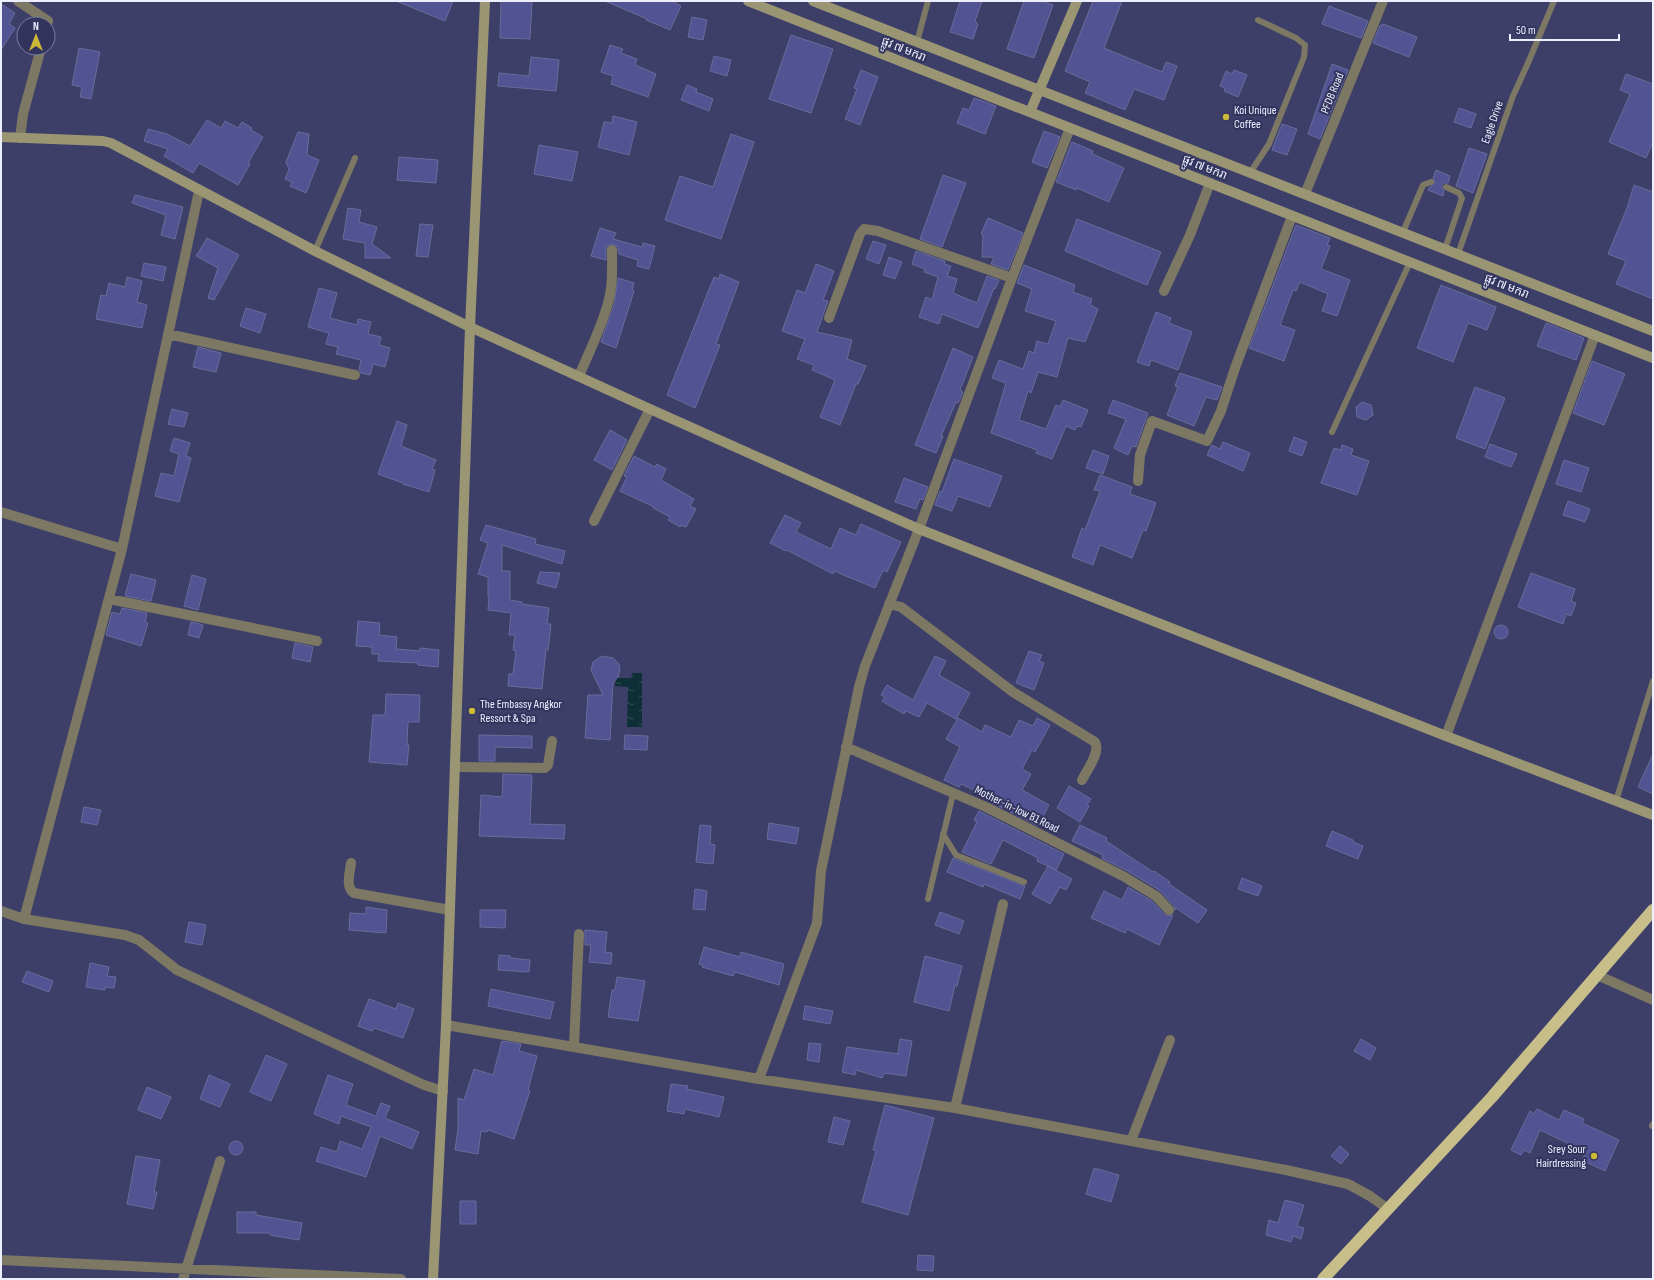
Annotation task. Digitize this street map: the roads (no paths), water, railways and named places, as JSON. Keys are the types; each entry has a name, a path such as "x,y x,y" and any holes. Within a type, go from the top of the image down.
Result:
{"highway":[{"path":"1323,1279 1492,1096 1653,910"}],"street":[{"path":"18,1 40,16"},
{"path":"433,1279 444,1091 470,327 485,1"},
{"name":"ផ្លូវ ៧ មករា","path":"748,1 1595,335 1652,356"},
{"name":"ផ្លូវ ៧ មករា","path":"813,1 1653,331"},
{"path":"1030,112 1077,1"},
{"name":"PFDB Road","path":"1305,194 1383,1"},
{"path":"20,138 23,114 39,56"},
{"path":"759,1079 817,924 821,871 858,687 870,650 919,528 1012,278 1070,128"},
{"path":"1,137 103,140 316,251 470,327 650,409 919,528 1446,736 1653,815"},
{"path":"1164,291 1190,235 1210,183"},
{"path":"24,919 122,549 199,191"},
{"path":"1138,481 1140,455 1152,421 1207,441 1221,411 1235,368 1292,216"},
{"path":"829,318 860,234 864,229 878,231 1012,278"},
{"path":"579,376 595,339 608,303 611,288 612,250"},
{"path":"168,334 355,375"},
{"path":"1446,736 1595,335"},
{"path":"594,521 650,409"},
{"path":"1,512 122,549"},
{"path":"109,599 317,641"},
{"path":"889,604 901,608 1013,692 1095,742 1098,746 1097,751 1082,780"},
{"path":"455,767 545,768 548,765 552,741"},
{"name":"Mother-in-low B1 Road","path":"846,747 986,807 1123,876 1156,896 1169,910"},
{"path":"351,863 348,886 354,893 450,910"},
{"path":"955,1108 1003,904"},
{"path":"1,911 24,919 125,935 139,940 177,970 424,1085 444,1091"},
{"path":"574,1046 578,934"},
{"path":"1597,975 1653,1000"},
{"path":"446,1025 759,1079 955,1108 1286,1170 1348,1184 1370,1196 1388,1209"},
{"path":"1132,1141 1170,1040"},
{"path":"184,1274 220,1161"},
{"path":"1,1260 184,1274 401,1279"}],"lane":[{"path":"917,42 928,1"},
{"name":"Eagle Drive","path":"1458,254 1513,96 1554,1"},
{"path":"1250,172 1269,144 1304,57 1305,45 1296,38 1258,20"},
{"path":"316,251 355,158"},
{"path":"1403,232 1424,185 1431,182"},
{"path":"1445,249 1462,198 1459,193 1446,188"},
{"path":"1332,432 1410,262"},
{"path":"1616,801 1653,681"},
{"path":"928,899 953,794"},
{"path":"943,834 956,855 1024,882"}],"water":[{"path":"632,673 642,673 642,727 627,727 628,687 615,686 616,678 631,678"}],"place":[{"name":"Koi Unique Coffee","path":"1226,117"},
{"name":"The Embassy Angkor Ressort & Spa","path":"472,711"},
{"name":"Srey Sour Hairdressing","path":"1594,1156"}]}
